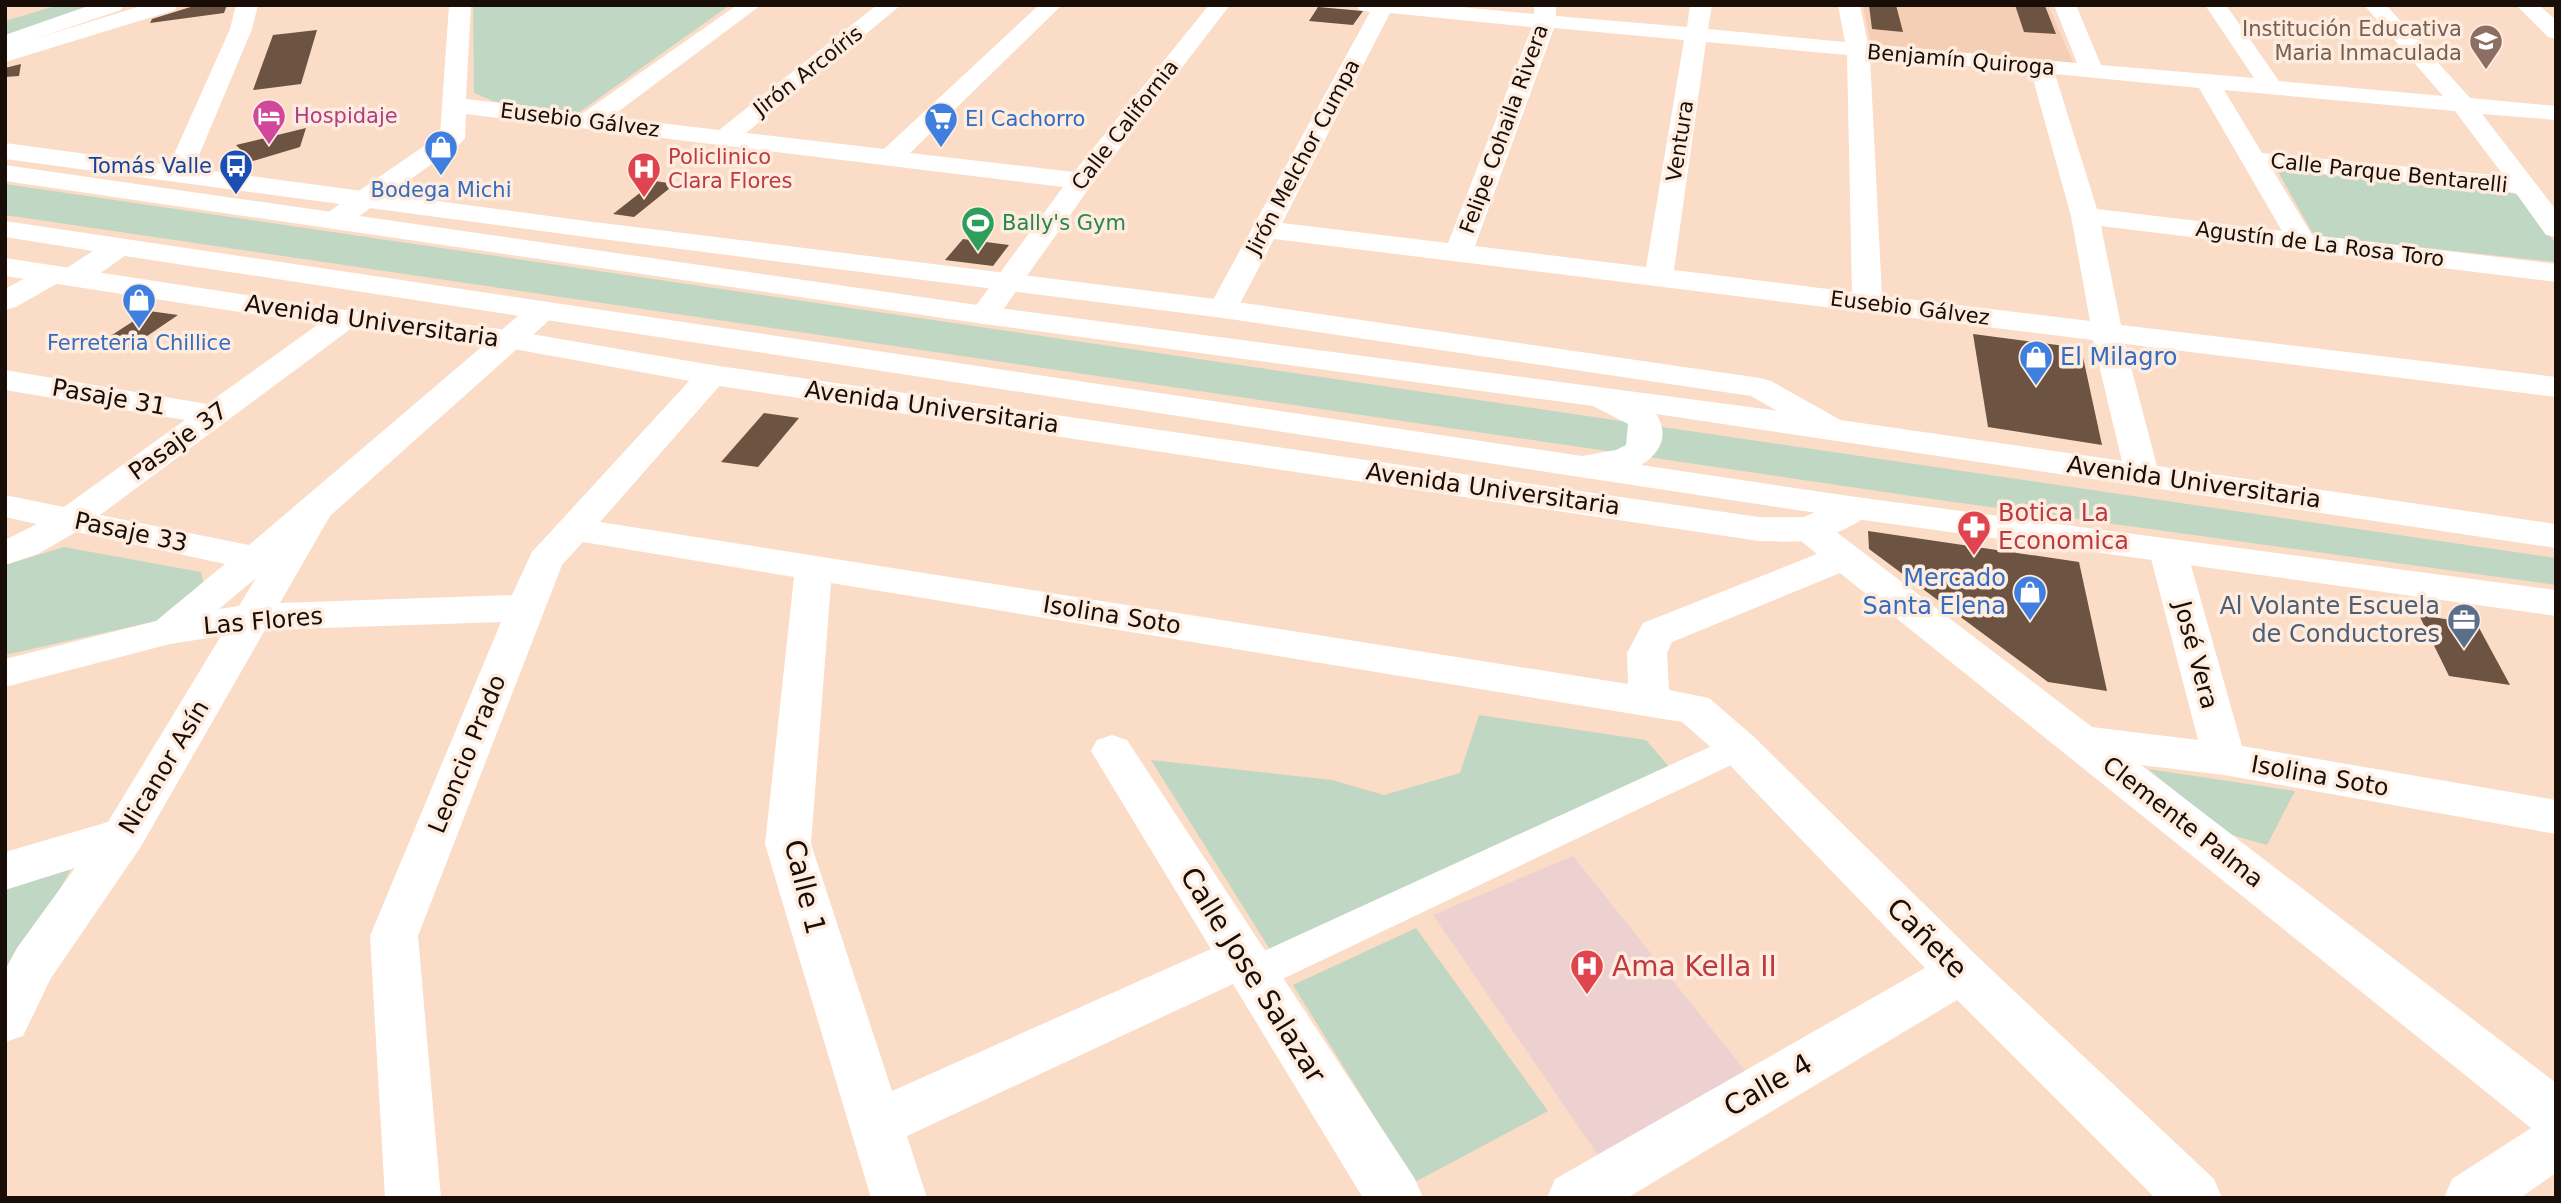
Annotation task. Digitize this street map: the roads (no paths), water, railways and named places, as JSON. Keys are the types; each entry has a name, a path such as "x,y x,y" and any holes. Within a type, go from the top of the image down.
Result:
{"street":[{"path":"5,42 113,5"},
{"path":"5,55 167,5"},
{"path":"178,172 241,29 247,5"},
{"path":"334,220 452,138 460,5"},
{"path":"590,120 751,5"},
{"name":"Jirón Arcoíris","path":"725,137 891,5"},
{"path":"891,157 1052,5"},
{"name":"Calle California","path":"984,315 1081,181 1220,5"},
{"name":"Ventura","path":"1659,277 1701,5"},
{"path":"1849,5 1858,50 1867,303"},
{"path":"2065,5 2092,72"},
{"path":"2215,5 2272,88"},
{"path":"2374,5 2403,33 2464,106 2556,229"},
{"path":"2526,5 2556,32"},
{"name":"Benjamín Quiroga","path":"1378,6 1545,13 1697,36 2556,113"},
{"name":"Jirón Melchor Cumpa","path":"1223,309 1378,6"},
{"name":"Felipe Cohaila Rivera","path":"1459,251 1545,13"},
{"path":"2040,67 2085,216 2107,334 2142,474"},
{"path":"2208,83 2302,242"},
{"name":"Eusebio Gálvez","path":"454,105 1081,181"},
{"path":"453,134 493,109"},
{"name":"Avenida Universitaria","path":"5,151 178,172 586,229 1223,309 1760,388 1832,429"},
{"name":"Calle Parque Bentarelli","path":"2254,160 2524,186"},
{"name":"Avenida Universitaria","path":"5,173 984,315 1832,429 2556,536"},
{"name":"Agustín de La Rosa Toro","path":"2085,216 2556,273"},
{"name":"Avenida Universitaria","path":"5,229 1856,508 2556,603"},
{"name":"Eusebio Gálvez","path":"1264,229 2556,387"},
{"path":"5,301 120,246"},
{"name":"Avenida Universitaria","path":"5,267 345,319 508,339 712,375 1759,528 1809,529 1856,508"},
{"name":"Nicanor Asín","path":"170,631 316,509 543,310"},
{"name":"Pasaje 37","path":"5,553 25,546 70,518 345,319"},
{"name":"Leoncio Prado","path":"413,1198 394,936 545,561 712,375"},
{"name":"Pasaje 31","path":"5,380 213,415"},
{"path":"1574,465 1624,460 1642,450 1646,435 1644,421 1633,412 1596,398"},
{"name":"Pasaje 33","path":"5,506 257,559"},
{"name":"Nicanor Asín","path":"5,1020 34,963 124,835 316,509"},
{"name":"Isolina Soto","path":"574,528 1649,702"},
{"name":"Clemente Palma","path":"1809,529 2556,1115"},
{"name":"José Vera","path":"2168,551 2224,759"},
{"path":"1649,702 1647,653 1657,634 1844,557"},
{"name":"Calle 1","path":"814,566 788,844 899,1198"},
{"name":"Las Flores","path":"5,673 170,631 253,618 526,608"},
{"name":"Cañete","path":"1649,702 1693,709 1738,747 1961,972 2194,1198"},
{"name":"Isolina Soto","path":"2082,742 2224,759 2556,817"},
{"path":"875,1124 1247,966 1738,747"},
{"name":"Calle Jose Salazar","path":"1112,751 1395,1198"},
{"path":"5,871 124,835"},
{"name":"Calle 4","path":"1575,1198 1961,972"},
{"path":"2472,1198 2556,1142"}],"place":[{"name":"Institución Educativa Maria Inmaculada","path":"2486,71"},
{"name":"Hospidaje","path":"269,146"},
{"name":"El Cachorro","path":"941,149"},
{"name":"Bodega Michi","path":"441,177"},
{"name":"Tomás Valle","path":"236,196"},
{"name":"Policlinico Clara Flores","path":"644,199"},
{"name":"Bally's Gym","path":"978,253"},
{"name":"Ferreteria Chillice","path":"139,330"},
{"name":"El Milagro","path":"2036,387"},
{"name":"Botica La Economica","path":"1974,557"},
{"name":"Mercado Santa Elena","path":"2030,622"},
{"name":"Al Volante Escuela de Conductores","path":"2464,650"},
{"name":"Ama Kella II","path":"1587,996"}]}
